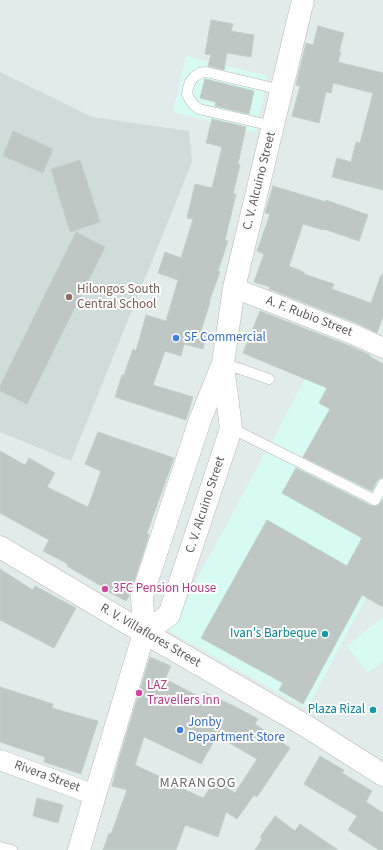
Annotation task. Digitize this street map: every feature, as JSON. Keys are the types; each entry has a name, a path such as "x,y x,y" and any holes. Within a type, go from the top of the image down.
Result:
{"street":[{"name":"C. V. Alcuino Street","path":"79,850 94,795 144,633 142,596 200,420 223,363 234,288 303,0"},
{"name":"A. F. Rubio Street","path":"234,288 383,348"},
{"name":"C. V. Alcuino Street","path":"144,633 169,615 231,428 223,363"},
{"name":"R. V. Villaflores Street","path":"0,547 144,633 306,726 383,775"},
{"name":"Rivera Street","path":"0,760 94,795"}],"lane":[{"path":"273,126 199,109 190,100 187,94 188,88 194,77 200,73 206,72 282,90"},
{"path":"223,363 269,379"},
{"path":"231,428 375,500 383,484"},
{"path":"0,847 12,850"}],"shaded area":[{"path":"186,56 268,76 255,132 173,112"},
{"name":"Hilongos South Central School","path":"0,72 92,117 189,131 192,162 71,461 0,432"},
{"path":"328,337 383,364 383,565 307,709 169,631"},
{"path":"383,617 383,661 368,673 347,646"}],"building":[{"path":"211,20 233,24 231,31 254,35 251,57 227,53 224,70 208,66 211,55 205,54"},
{"path":"318,26 344,33 338,62 383,73 383,190 332,177 337,158 351,162 356,142 360,143 373,93 333,83 331,93 326,92 319,123 292,116 300,86 296,85 306,43 313,45"},
{"path":"205,79 254,91 249,114 215,106 216,102 200,98"},
{"path":"212,119 246,127 238,164 240,165 233,194 236,194 225,240 228,241 218,271 220,272 209,302 201,331 207,333 203,349 184,344 181,356 165,351 153,385 193,397 186,420 115,397 133,349 136,351 146,315 166,321 178,280 158,273 165,252 181,258 193,219 187,218 195,184 212,188 222,147 206,143"},
{"path":"13,131 53,149 43,173 3,156"},
{"path":"80,160 100,222 70,232 51,169"},
{"path":"273,186 326,202 326,200 368,215 359,241 324,229 323,230 303,224 289,266 304,272 304,274 334,284 332,289 371,303 381,275 383,275 383,316 377,333 359,324 269,289 270,287 254,282 264,254 257,251 270,214 265,213"},
{"path":"76,232 105,247 27,404 0,391 0,386"},
{"path":"260,311 350,346 370,355 369,356 383,364 383,478 380,478 377,481 372,491 303,457 330,409 319,403 327,388 243,353"},
{"path":"98,432 174,458 147,533 149,535 130,594 126,601 67,566 68,564 43,551 49,540 0,513 0,451 25,465 29,458 55,473 47,487 88,507 101,471 85,464"},
{"path":"296,468 372,506 379,505 383,499 383,607 362,595 303,704 279,690 283,683 201,638 267,520 347,566 362,538 282,493"},
{"path":"0,569 33,590 35,586 76,608 54,648 0,620"},
{"path":"150,657 171,666 165,679 202,698 204,692 258,719 255,724 290,748 257,797 254,795 237,819 226,812 218,837 185,825 176,850 103,850 109,833 111,834 127,790 112,786","holes":["217,736 257,759 235,793 216,780 203,798 135,765 144,737 201,764"]},
{"path":"0,687 53,704 52,708 98,721 81,774 44,762 45,757 0,742"},
{"path":"320,756 344,770 342,773 372,791 366,802 383,813 383,850 379,850 348,830 357,816 304,784"},
{"path":"37,798 63,805 58,823 33,816"},
{"path":"275,816 295,831 300,824 338,850 255,850 262,839 260,837"}],"place":[{"name":"Hilongos South Central School","path":"69,297"},
{"name":"SF Commercial","path":"176,338"},
{"name":"3FC Pension House","path":"105,589"},
{"name":"Ivan's Barbeque","path":"325,634"},
{"name":"LAZ Travellers Inn","path":"139,693"},
{"name":"Plaza Rizal","path":"373,710"},
{"name":"Jonby Department Store","path":"180,730"}],"district":[{"name":"MARANGOG","path":"198,784"}]}
